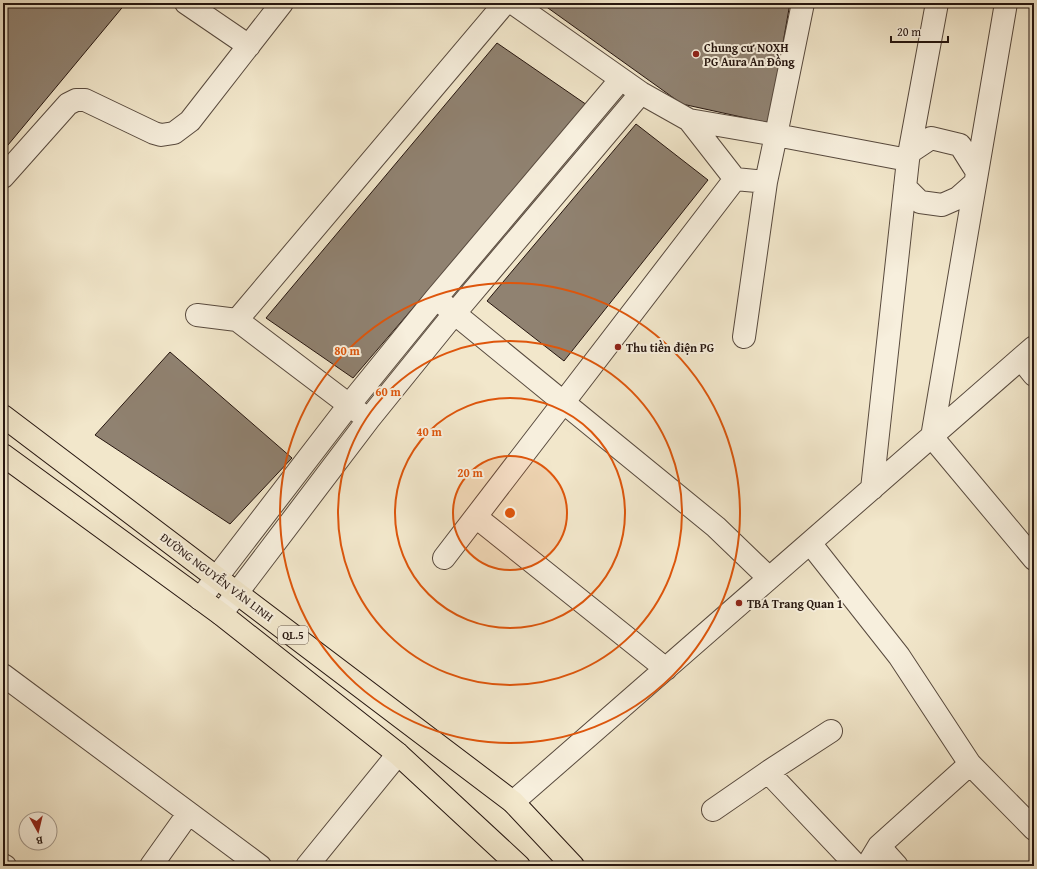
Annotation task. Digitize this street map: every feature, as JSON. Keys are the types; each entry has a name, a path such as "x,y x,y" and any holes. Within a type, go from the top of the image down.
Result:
{"highway":[{"name":"ĐƯỜNG NGUYỄN VĂN LINH","path":"3,416 513,802 573,866"},
{"name":"QL.5","path":"3,455 221,614 398,754 519,866"}],"street":[{"path":"186,3 249,46"},
{"path":"3,177 68,104 76,100 85,100 154,133 161,135 174,133 190,121 282,3"},
{"path":"237,320 505,3"},
{"path":"513,3 641,94 689,120 909,156 931,138 960,145 976,178"},
{"path":"744,337 766,182 803,3"},
{"path":"872,489 909,156 937,3"},
{"path":"1006,3 932,437 1034,559"},
{"path":"200,599 349,405 436,298 621,79"},
{"path":"221,614 369,419 454,314 641,94"},
{"path":"689,120 735,179 766,182"},
{"path":"905,187 920,202 942,205 958,198 976,178"},
{"path":"444,558 735,179"},
{"path":"436,298 716,527 769,578"},
{"path":"197,315 237,320 369,419"},
{"path":"513,802 932,437 1030,360"},
{"path":"476,517 666,669"},
{"path":"810,543 899,656 970,764 1034,829"},
{"path":"3,675 188,814 260,866"},
{"path":"713,810 831,731"},
{"path":"307,866 398,754"},
{"path":"866,866 879,846 970,764"},
{"path":"768,772 856,866"},
{"path":"151,866 188,814"},
{"path":"879,846 897,866"}],"building":[{"path":"3,3 126,3 3,151"},
{"name":"Chung cư NOXH PG Aura An Đồng","path":"541,3 790,3 769,123 682,104"},
{"path":"497,43 587,105 353,378 266,318"},
{"path":"636,124 708,180 564,361 487,301"},
{"path":"170,352 292,458 230,524 95,435"}],"place":[{"name":"Chung cư NOXH PG Aura An Đồng","path":"696,54"},
{"name":"Thu tiền điện PG","path":"618,347"},
{"name":"TBA Trang Quan 1","path":"739,603"}]}
